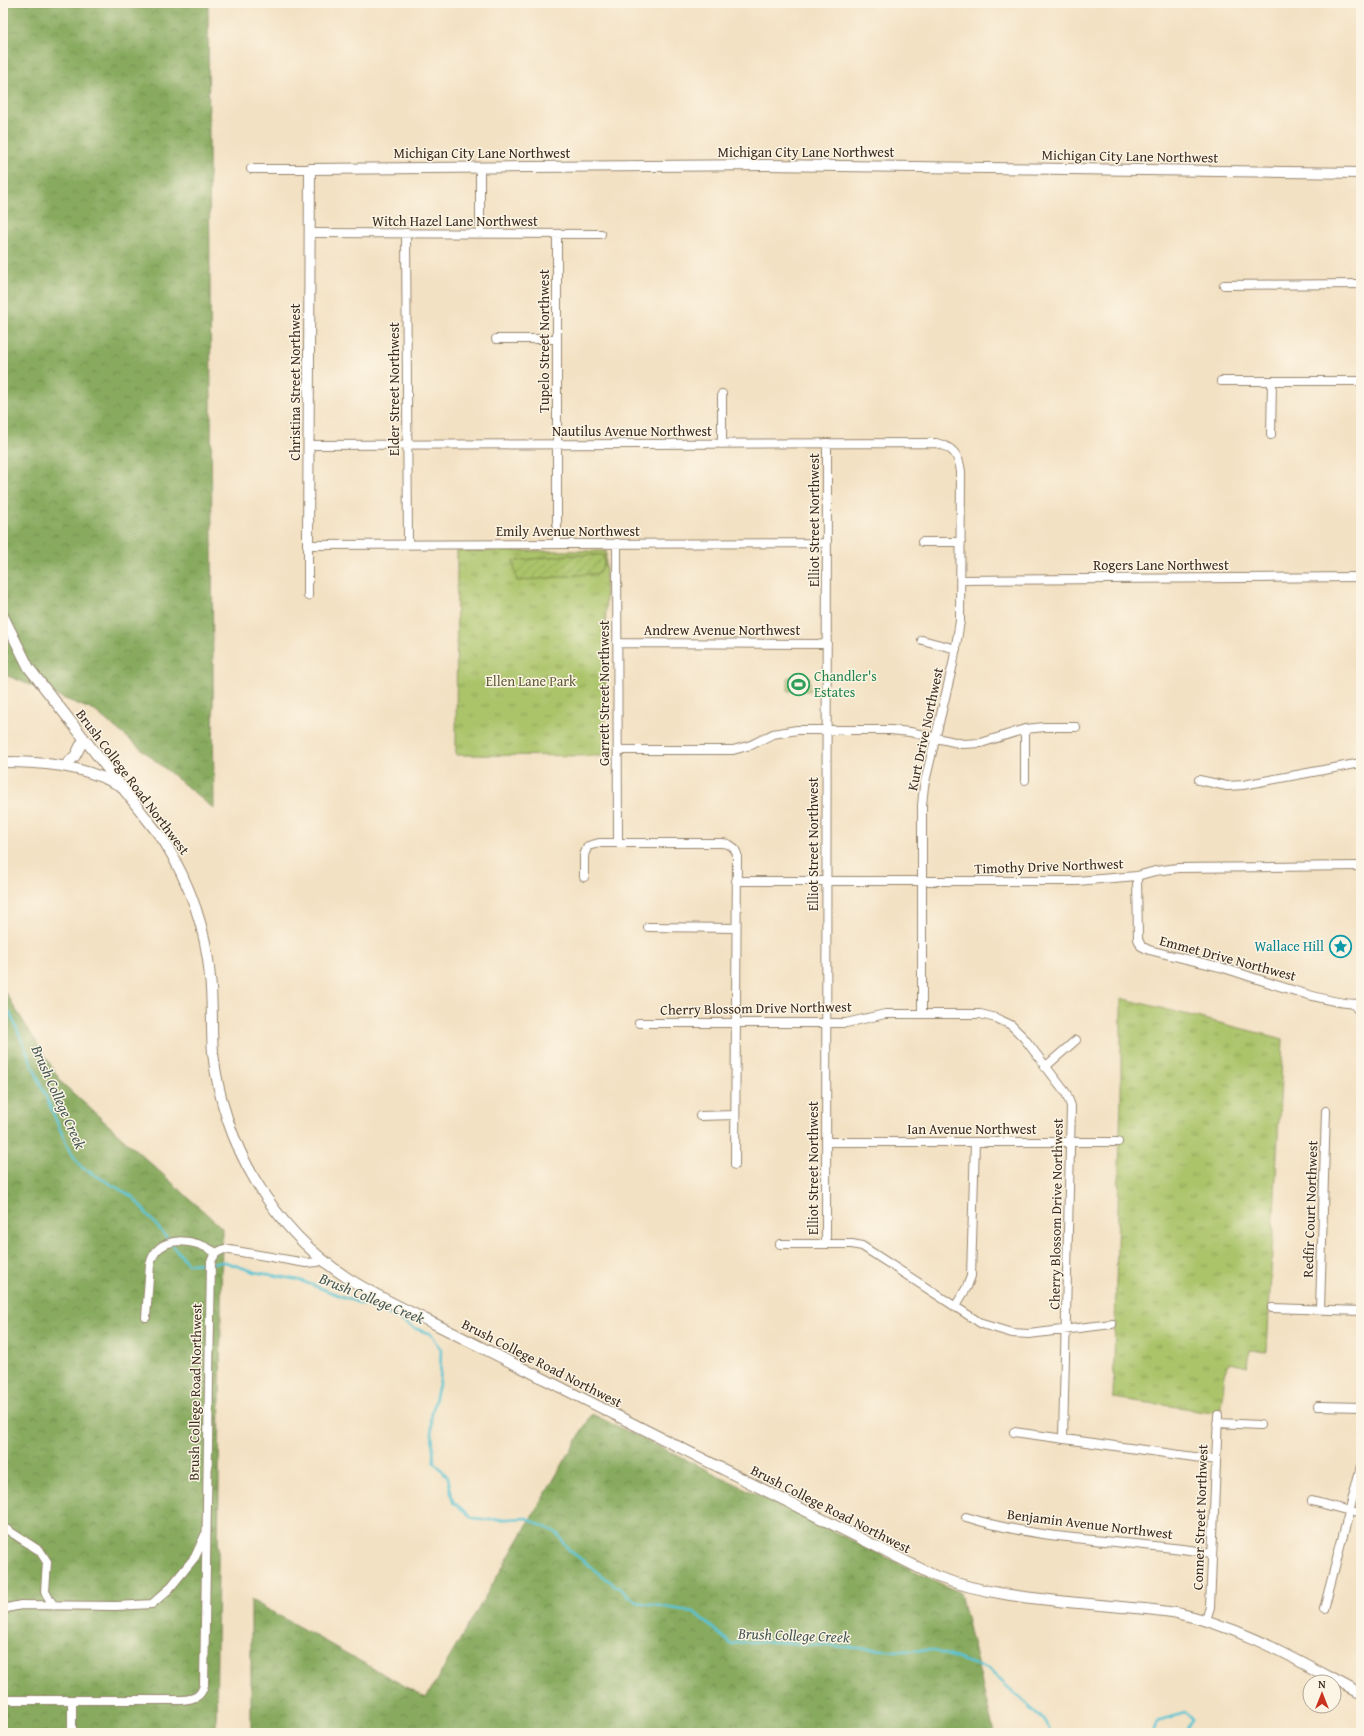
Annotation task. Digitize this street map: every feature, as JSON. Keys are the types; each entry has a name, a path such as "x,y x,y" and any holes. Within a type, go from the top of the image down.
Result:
{"street":[{"name":"Michigan City Lane Northwest","path":"251,169 774,166 1361,172"},
{"path":"480,168 480,234"},
{"name":"Christina Street Northwest","path":"308,596 310,169"},
{"name":"Witch Hazel Lane Northwest","path":"310,233 601,234"},
{"name":"Elder Street Northwest","path":"406,233 408,544"},
{"name":"Tupelo Street Northwest","path":"556,234 558,544"},
{"path":"1224,285 1361,284"},
{"path":"496,339 557,339"},
{"path":"1221,381 1361,381"},
{"path":"1271,435 1272,381"},
{"path":"722,394 722,444"},
{"name":"Nautilus Avenue Northwest","path":"309,445 936,443 945,445 954,451"},
{"name":"Elliot Street Northwest","path":"826,1244 827,444"},
{"name":"Kurt Drive Northwest","path":"922,1014 924,786 956,648 960,621 960,472 959,460 954,451"},
{"name":"Emily Avenue Northwest","path":"308,545 827,542"},
{"path":"922,542 961,542"},
{"name":"Garrett Street Northwest","path":"617,543 618,843"},
{"name":"Rogers Lane Northwest","path":"961,580 1361,577"},
{"name":"Brush College Road Northwest","path":"3,616 29,668 164,841 178,865 199,914 207,946 210,972 213,1052 216,1078 224,1111 234,1139 264,1195 286,1225 321,1258 349,1279 372,1292 935,1576 986,1591 1018,1596 1158,1610 1206,1620 1283,1654 1361,1694"},
{"path":"922,640 956,648"},
{"name":"Andrew Avenue Northwest","path":"617,643 827,644"},
{"path":"618,750 733,750 751,745 784,731 826,730 891,730 962,744 981,743 1025,729 1045,727 1076,727"},
{"path":"1025,729 1026,780"},
{"path":"66,766 75,756 84,739"},
{"path":"3,762 48,763 66,766 104,778 120,786"},
{"path":"1199,780 1226,786 1243,785 1361,763"},
{"path":"584,877 584,855 588,846 599,843 720,843 732,845 736,854 735,1165"},
{"name":"Timothy Drive Northwest","path":"736,881 1077,881 1137,876 1155,871 1178,868 1361,866"},
{"name":"Emmet Drive Northwest","path":"1137,876 1138,939 1141,946 1170,956 1220,967 1320,997 1358,1004 1361,1012"},
{"path":"648,927 736,928"},
{"name":"Cherry Blossom Drive Northwest","path":"639,1023 846,1023 885,1014 980,1014 996,1018 1010,1024 1020,1033 1066,1093 1071,1106 1063,1439"},
{"path":"1045,1067 1076,1040"},
{"name":"Redfir Court Northwest","path":"1320,1309 1326,1110"},
{"path":"700,1116 735,1115"},
{"name":"Ian Avenue Northwest","path":"826,1142 1118,1142"},
{"path":"955,1307 967,1287 971,1276 975,1142"},
{"path":"146,1317 150,1265 152,1258 159,1248 171,1243 190,1241 208,1247 216,1253 224,1249 238,1250 306,1263 318,1262 321,1258"},
{"path":"780,1244 862,1246 982,1324 1012,1333 1030,1334 1066,1328 1112,1324"},
{"name":"Brush College Road Northwest","path":"3,1700 191,1699 198,1696 203,1691 207,1533 210,1266 216,1253"},
{"path":"1272,1308 1361,1311"},
{"path":"1318,1406 1361,1407"},
{"name":"Conner Street Northwest","path":"1206,1620 1210,1607 1218,1419 1260,1425"},
{"path":"1014,1432 1216,1460"},
{"path":"1324,1609 1361,1466"},
{"path":"1312,1501 1361,1514"},
{"name":"Benjamin Avenue Northwest","path":"966,1517 1031,1533 1170,1546 1212,1553"},
{"path":"3,1527 40,1551 47,1562 45,1592 54,1606"},
{"name":"Brush College Road Northwest","path":"3,1612 7,1608 21,1605 116,1606 152,1604 169,1589 194,1557 207,1533"},
{"path":"72,1700 70,1716 72,1733"}],"green space":[{"path":"3,3 208,3 214,809 95,711 3,674"},
{"name":"Ellen Lane Park","path":"457,551 606,551 605,756 456,755"},
{"path":"568,555 604,555 604,564 599,573 517,581 513,561"},
{"name":"Chandler's Estates","path":"788,677 810,677 810,691 788,691"},
{"path":"3,989 62,1083 222,1228 216,1733 3,1733"},
{"path":"1121,998 1283,1039 1267,1351 1250,1350 1248,1366 1229,1362 1225,1376 1220,1413 1113,1398 1121,1095"},
{"path":"592,1414 960,1593 994,1733 251,1733 251,1600 426,1698"}],"waterway":[{"name":"Brush College Creek","path":"3,1004 10,1013 69,1150 81,1167 133,1197 188,1264 225,1262 255,1272 299,1280 388,1314 414,1328 431,1334 441,1349 440,1380 431,1418 434,1462 448,1477 453,1502 473,1518 490,1520 527,1518 557,1533 569,1550 637,1602 694,1612 731,1644 745,1642 778,1642 899,1651 932,1650 988,1669 1046,1722 1052,1733"},
{"name":"Brush College Creek","path":"1152,1733 1156,1721 1185,1713 1192,1720 1186,1730 1186,1733"}],"place":[{"name":"Chandler's Estates","path":"799,684"},
{"name":"Wallace Hill","path":"1340,946"}]}
